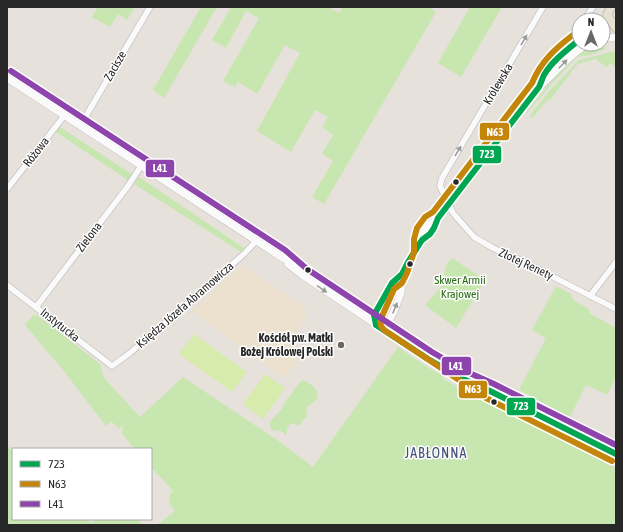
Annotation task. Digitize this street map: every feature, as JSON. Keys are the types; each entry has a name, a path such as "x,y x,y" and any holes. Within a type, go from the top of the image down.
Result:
{"main road":[{"path":"540,87 545,74 550,67 571,47"},
{"path":"376,325 374,315 392,283 402,274 422,240 424,231 429,224 438,218 540,87 576,52"},
{"path":"7,78 281,257 306,269 490,391"},
{"path":"281,257 302,275 428,359 461,378 616,454"},
{"path":"388,323 401,293 402,274"},
{"path":"376,325 388,323"}],"street":[{"name":"Zacisze","path":"80,126 150,7"},
{"name":"Królewska","path":"448,204 440,186 442,178 543,7"},
{"path":"550,67 558,52 571,36"},
{"name":"Różowa","path":"7,189 64,116"},
{"name":"Zielona","path":"36,307 128,186 141,166"},
{"name":"Złotej Renety","path":"448,204 453,213 474,237 493,248 528,264 616,309"},
{"name":"Księdza Józefa Abramowicza","path":"112,366 130,353 244,254 256,241"},
{"path":"590,296 616,262"},
{"name":"Instytucka","path":"7,285 112,366"}],"shaded area":[{"path":"242,265 305,307 305,320 289,341 305,353 284,378 191,311"}],"green space":[{"path":"98,7 106,7 109,9 110,7 135,7 127,20 118,14 110,27 92,17"},
{"path":"201,7 217,7 164,98 153,90"},
{"path":"231,7 328,7 339,13 343,7 429,7 436,12 324,204 312,197 333,161 322,154 333,135 322,127 328,117 315,110 291,152 257,131 300,53 285,45 257,94 238,82 235,87 223,81 259,18 246,11 226,48 212,40"},
{"path":"470,7 502,7 461,77 438,63"},
{"path":"616,51 616,68 610,63 607,67 595,59 578,64 550,100 548,99 533,117 530,117 552,88 579,60"},
{"path":"582,52 598,52 591,55 577,57 526,113 550,82"},
{"path":"60,127 133,175 129,181 56,132"},
{"path":"139,177 244,248 241,252 134,184"},
{"name":"Skwer Armii Krajowej","path":"452,258 485,280 456,328 425,305 441,287 447,263"},
{"path":"556,286 571,294 573,299 589,309 589,313 616,328 616,380 615,379 607,395 586,385 570,417 519,390 546,338 532,330"},
{"path":"33,315 37,315 100,364 104,378 140,417 183,377 280,442 313,467 398,347 443,376 443,379 616,468 616,525 157,525 175,511 169,503 170,494 173,491 152,468 152,448 134,448 122,434 123,424 119,429 111,421 106,426 63,370 25,325"},
{"path":"194,334 247,372 232,392 179,354"},
{"path":"265,374 285,388 263,419 243,404"},
{"path":"303,380 315,388 318,394 315,401 306,409 307,417 299,426 293,423 289,425 286,436 281,431 271,430 270,422 281,410 286,401"},
{"path":"7,445 12,451 12,520 88,520 91,523 95,520 138,520 143,525 7,525"}],"transit line":[{"name":"N63","path":"571,37 544,62 532,83 433,212 425,217 417,228 414,239 414,252 407,273 402,283 394,289 380,321 384,330 486,398 612,461"},
{"name":"723","path":"376,325 374,315 392,283 402,274 422,240 430,234 438,218 539,87 547,70 571,47"},
{"name":"L41","path":"11,71 285,250 307,269 432,352 465,371 616,445"},
{"name":"723","path":"376,325 428,359 461,378 616,454"}],"place":[{"name":"Kościół pw. Matki Bożej Królowej Polski","path":"341,345"}],"district":[{"name":"JABŁONNA","path":"436,453"}]}
